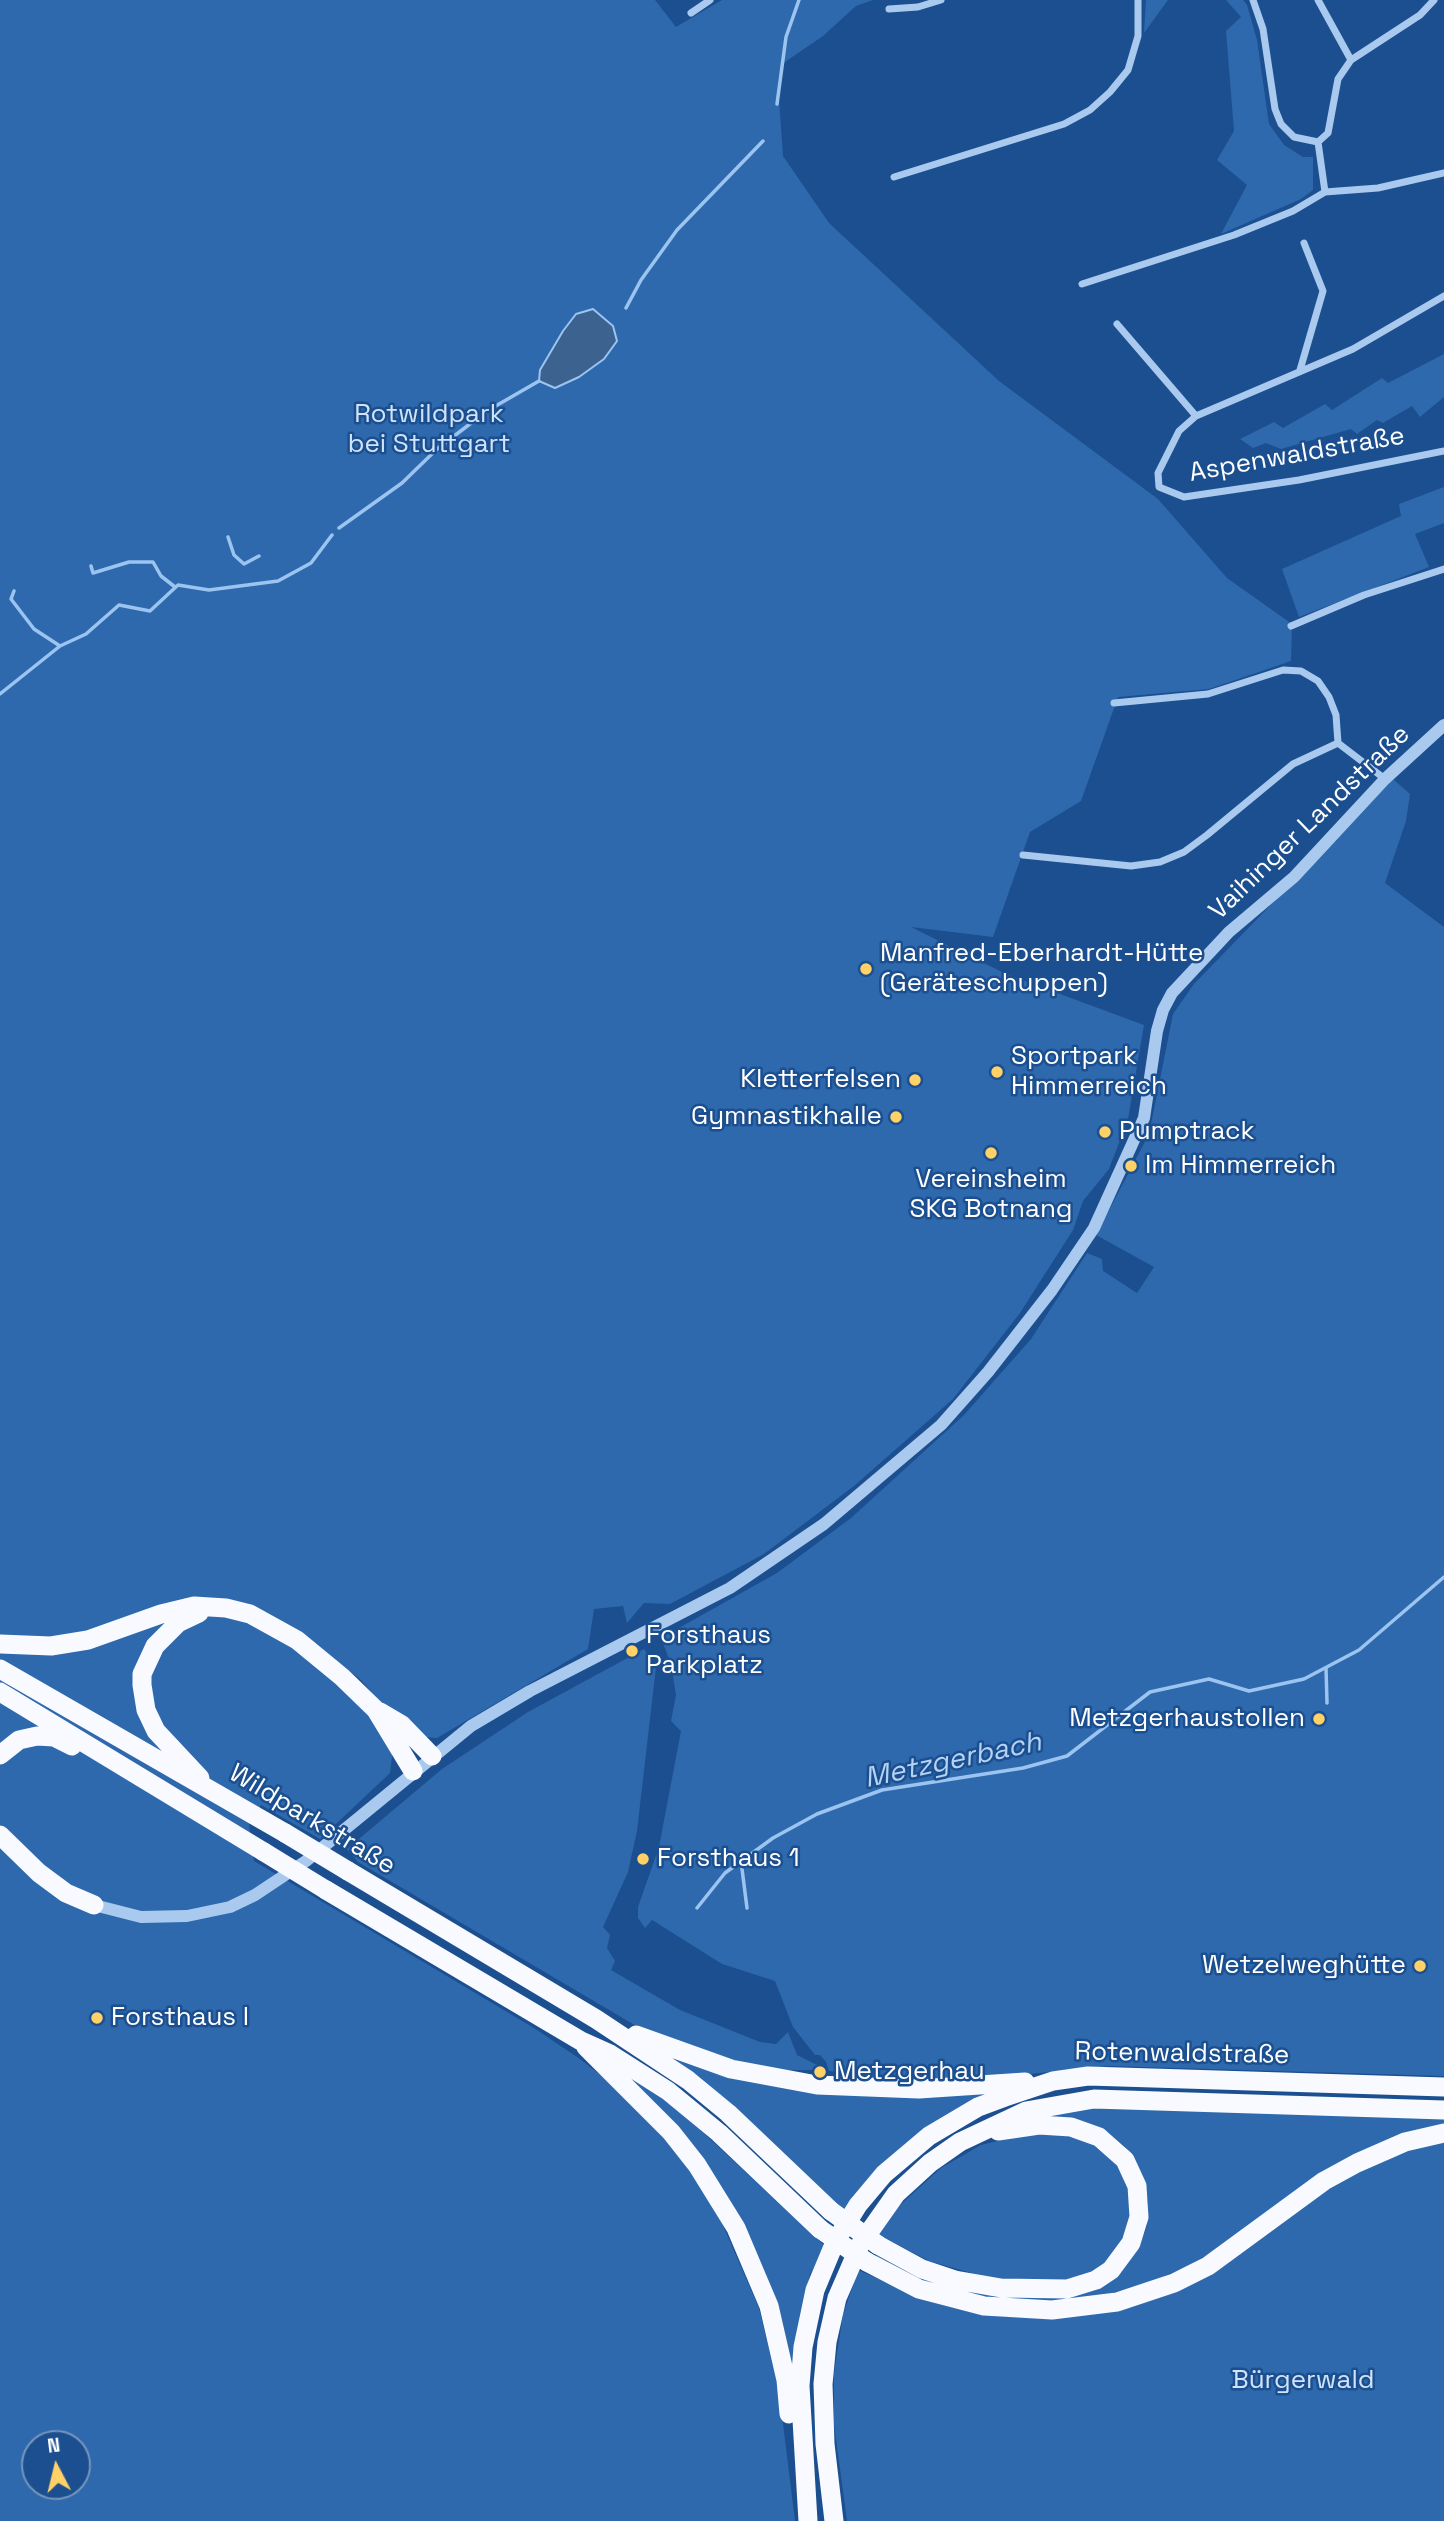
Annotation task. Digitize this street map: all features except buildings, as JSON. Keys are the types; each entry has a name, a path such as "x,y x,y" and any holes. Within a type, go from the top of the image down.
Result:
{"highway":[{"path":"0,1644 51,1646 88,1640 169,1611 216,1607 250,1614 277,1627 332,1669 376,1710 402,1725 432,1756"},
{"path":"213,1791 156,1731 146,1710 142,1685 149,1656 167,1631 190,1616 216,1607"},
{"name":"Wildparkstraße","path":"0,1669 285,1833 596,2019"},
{"name":"Wildparkstraße","path":"0,1692 581,2041"},
{"path":"376,1710 413,1771"},
{"path":"0,1755 19,1740 54,1737 115,1768 135,1773"},
{"path":"0,1835 13,1851 66,1893 94,1905"},
{"path":"596,2019 694,2058 788,2081 839,2087 919,2089 1053,2081"},
{"path":"596,2019 708,2095 831,2211 877,2245 922,2269 955,2280 1018,2289 1076,2287 1104,2275 1122,2259 1138,2225 1140,2201 1130,2170 1113,2147 1088,2132 1060,2126 1025,2126 973,2135 930,2163 896,2194 860,2245 842,2283 831,2319 823,2384 834,2521"},
{"path":"581,2041 610,2054 694,2112 820,2229 867,2262 919,2289 984,2306 1052,2310 1116,2302 1174,2283 1208,2266 1240,2245 1324,2181 1405,2142 1444,2133"},
{"path":"581,2041 596,2060 671,2132 697,2165 736,2228 771,2316 786,2380 789,2413 803,2468 808,2521"},
{"name":"Rotenwaldstraße","path":"803,2468 800,2386 806,2328 821,2272 850,2216 884,2174 929,2136 978,2107 1053,2081 1088,2077 1152,2076 1444,2087"},
{"name":"Rotenwaldstraße","path":"973,2135 1026,2110 1094,2099 1444,2110"}],"street":[{"path":"691,13 710,0"},
{"path":"889,9 918,7 941,0"},
{"path":"894,177 1064,124 1090,110 1110,92 1128,69 1138,36 1138,0"},
{"path":"1253,0 1263,29 1275,109 1281,124 1294,137 1318,142"},
{"path":"1318,0 1351,60"},
{"path":"1318,142 1328,133 1338,79 1351,60 1420,15 1434,0"},
{"path":"1318,142 1325,192"},
{"path":"1082,284 1234,236 1293,211 1325,192 1378,188 1444,173"},
{"path":"1300,370 1323,291 1304,243"},
{"path":"1117,324 1196,416 1353,349 1444,296"},
{"name":"Aspenwaldstraße","path":"1196,416 1179,431 1165,454 1158,473 1159,487 1184,497 1216,494 1444,451"},
{"path":"1291,626 1364,595 1444,569"},
{"path":"1114,703 1208,694 1283,670 1301,671 1318,681 1329,697 1336,715 1338,743 1385,779"},
{"name":"Vaihinger Landstraße","path":"94,1905 158,1918 211,1912 241,1902 306,1861 432,1756 500,1708 677,1617 779,1557 850,1502 962,1405 1052,1290 1094,1228 1144,1118 1157,1031 1163,1010 1172,993 1229,932 1294,877 1385,779 1444,725"},
{"path":"1024,855 1120,866 1160,862 1184,852 1293,764 1338,743"}],"green space":[{"name":"Rotwildpark bei Stuttgart","path":"0,0 655,0 676,27 722,0 873,0 856,6 823,36 782,64 778,84 783,156 829,223 999,381 1158,499 1227,578 1292,624 1291,661 1209,689 1118,697 1081,801 1030,832 993,937 911,927 1006,974 1144,1025 1128,1119 1109,1169 1083,1201 1073,1230 1020,1313 953,1399 854,1486 764,1554 670,1604 644,1603 627,1623 623,1606 594,1609 588,1649 437,1738 426,1737 378,1700 361,1680 340,1663 393,1748 390,1773 320,1839 261,1805 249,1825 254,1861 534,2028 580,2059 612,2084 683,2161 718,2214 759,2308 779,2391 795,2521 0,2521"},
{"path":"1146,0 1168,0 1144,33"},
{"path":"1226,0 1243,0 1247,5 1257,40 1269,124 1284,145 1303,157 1313,157 1313,190 1301,199 1221,234 1247,185 1217,160 1234,131 1226,31 1241,17"},
{"path":"1444,354 1444,397 1420,417 1412,406 1383,423 1377,420 1357,434 1351,429 1281,449 1266,443 1253,448 1240,439 1274,422 1283,428 1325,404 1332,410 1382,378 1388,383"},
{"path":"1444,487 1444,523 1415,534 1429,567 1299,617 1282,569 1401,516 1399,504"},
{"path":"1393,779 1410,794 1406,821 1385,883 1444,927 1444,2076 1109,2066 940,2083 855,2078 855,2074 829,2071 826,2062 820,2055 815,2055 793,2027 775,1981 722,1964 652,1920 645,1928 638,1918 638,1907 659,1847 681,1731 671,1721 676,1695 671,1664 661,1638 777,1573 851,1518 964,1415 1031,1339 1087,1253 1102,1259 1103,1271 1137,1293 1154,1267 1096,1235 1149,1134 1173,1014 1194,984"},
{"path":"644,1649 656,1667 637,1831 628,1872 603,1927 610,1935 607,1948 615,1961 611,1970 680,2010 760,2042 776,2044 788,2032 797,2055 815,2064 822,2064 823,2070 781,2070 726,2059 638,2027 358,1862 347,1849 442,1769 528,1712"},
{"path":"670,2056 698,2065 999,2091 845,2211 700,2077"},
{"path":"619,2069 679,2110 825,2246 809,2287 812,2267 800,2314 793,2380 766,2274 746,2231"},
{"path":"1097,2106 1444,2117 1444,2124 1186,2267 1143,2285 1100,2296 1062,2301 995,2299 943,2287 907,2273 875,2257 877,2255 906,2271 974,2293 1015,2298 1072,2297 1099,2288 1115,2278 1139,2248 1147,2226 1148,2203 1142,2174 1125,2147 1109,2133 1078,2120 1050,2116"},
{"path":"1034,2132 1080,2136 1112,2155 1132,2192 1128,2235 1101,2269 1075,2280 1027,2283 982,2276 929,2261 877,2234 900,2205 941,2168 981,2145"},
{"name":"Bürgerwald","path":"1444,2140 1444,2521 847,2521 834,2424 834,2373 843,2315 858,2270 931,2302 982,2315 1050,2319 1112,2312 1161,2297 1214,2272 1332,2186 1386,2158"}],"shaded area":[{"path":"593,309 613,326 617,341 604,359 579,377 555,388 539,381 540,370 563,331 576,314"}],"waterway":[{"path":"777,104 786,37 799,0"},
{"path":"626,308 641,280 677,230 763,141"},
{"path":"339,528 402,483 437,449 487,411 539,381"},
{"path":"0,694 60,646 86,634 119,605 150,611 178,585 209,590 278,581 311,563 332,535"},
{"path":"228,537 234,555 244,564 259,556"},
{"path":"91,566 93,573 129,562 153,562 161,576 175,587"},
{"path":"14,591 11,599 34,629 60,646"},
{"name":"Metzgerbach","path":"697,1908 725,1873 773,1838 817,1814 882,1790 1023,1768 1067,1756 1150,1692 1209,1679 1249,1691 1304,1679 1359,1650 1444,1577"},
{"path":"1326,1668 1327,1703"},
{"path":"741,1861 747,1908"}],"place":[{"name":"Manfred-Eberhardt-Hütte (Geräteschuppen)","path":"866,969"},
{"name":"Sportpark Himmerreich","path":"997,1072"},
{"name":"Kletterfelsen","path":"915,1080"},
{"name":"Gymnastikhalle","path":"896,1117"},
{"name":"Pumptrack","path":"1105,1132"},
{"name":"Vereinsheim SKG Botnang","path":"991,1153"},
{"name":"Im Himmerreich","path":"1131,1166"},
{"name":"Forsthaus Parkplatz","path":"632,1651"},
{"name":"Metzgerhaustollen","path":"1319,1719"},
{"name":"Forsthaus 1","path":"643,1859"},
{"name":"Wetzelweghütte","path":"1420,1966"},
{"name":"Forsthaus I","path":"97,2018"},
{"name":"Metzgerhau","path":"820,2072"}]}
